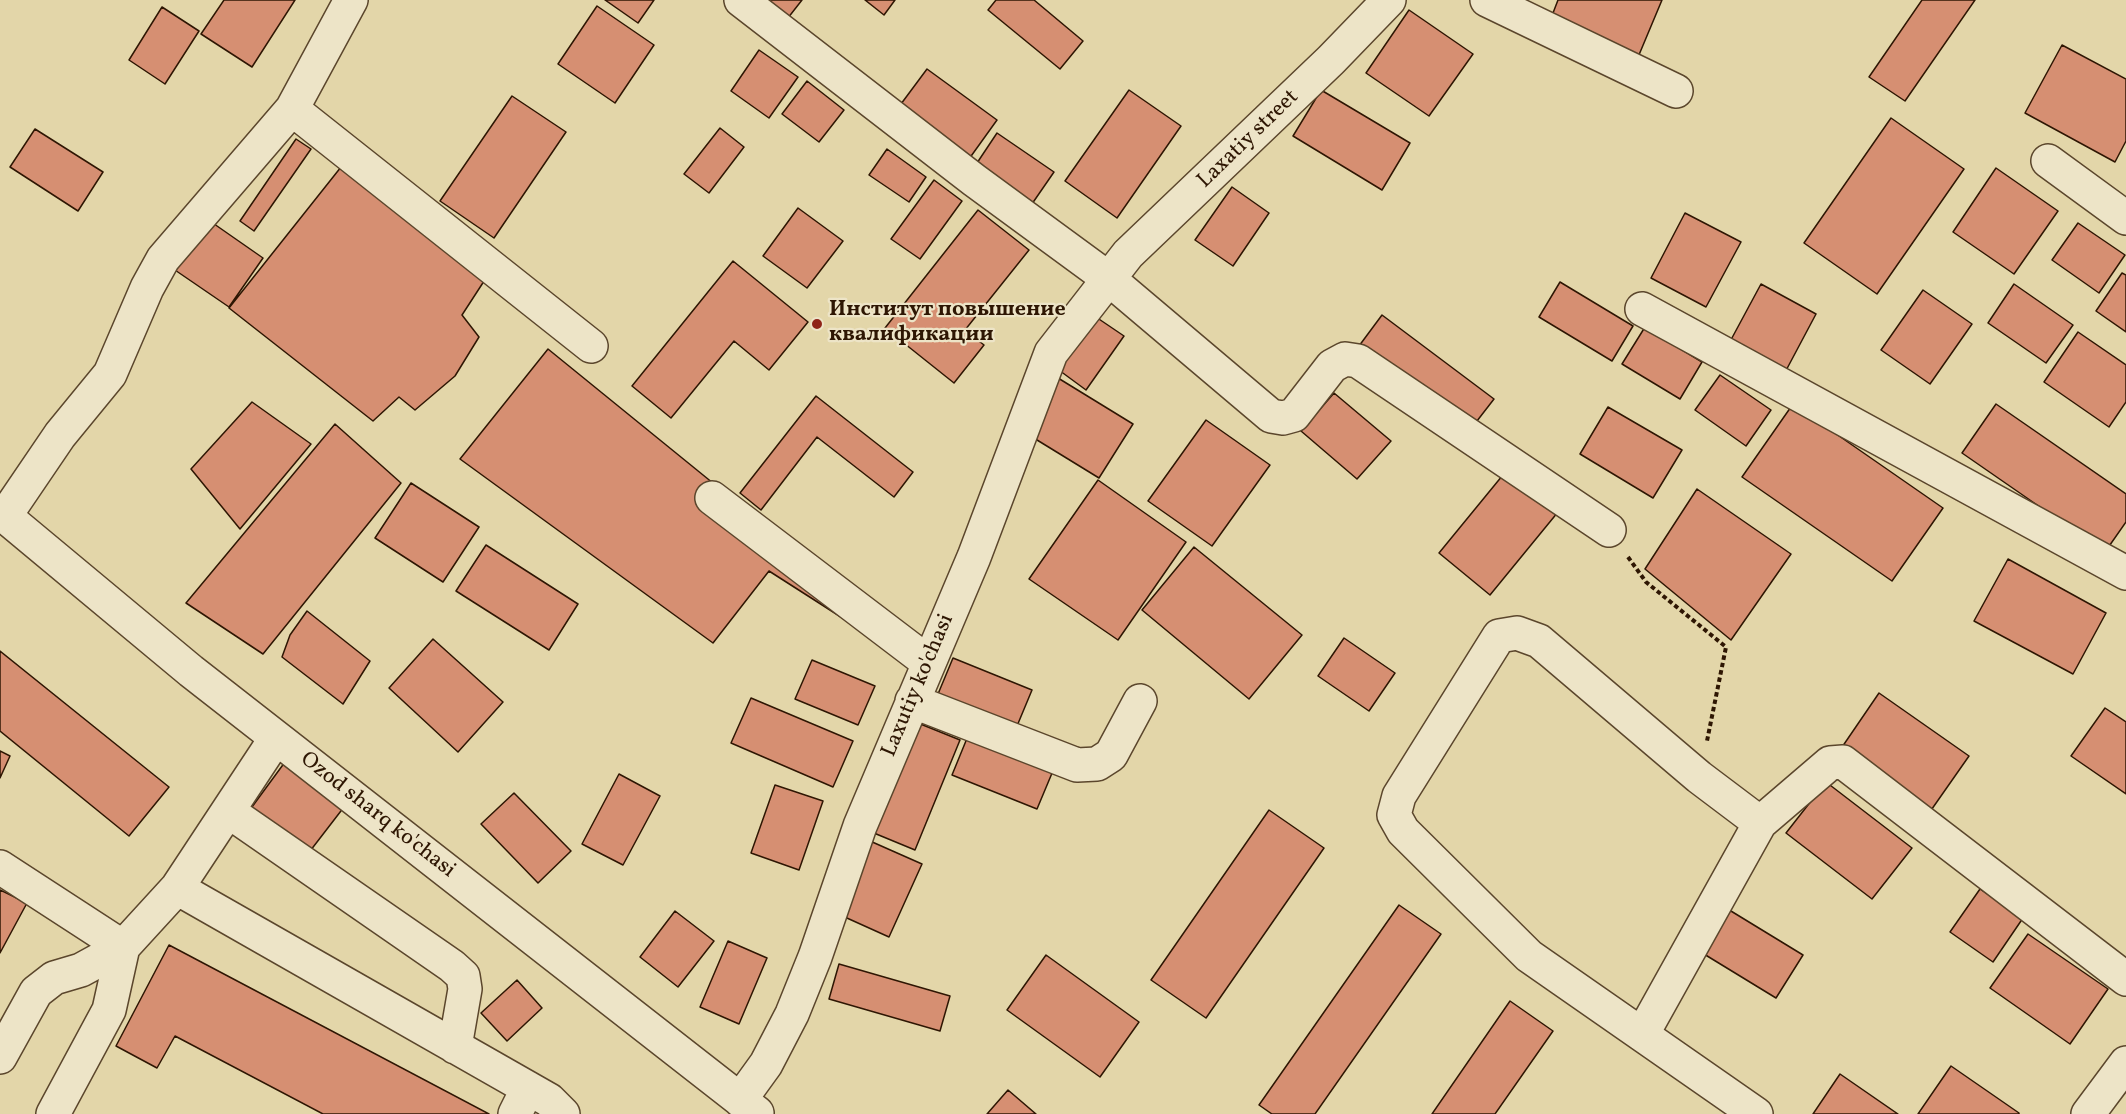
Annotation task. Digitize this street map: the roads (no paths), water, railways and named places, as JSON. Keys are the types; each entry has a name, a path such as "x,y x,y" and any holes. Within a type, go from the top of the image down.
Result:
{"street":[{"path":"741,0 974,180 1109,279 1271,416 1282,418 1294,415 1332,366 1345,359 1358,361 1609,530"},
{"name":"Laxatiy street","path":"1109,279 1128,254 1331,60 1389,0"},
{"path":"1487,0 1676,91"},
{"path":"2,514 60,435 110,374 147,288 163,260 292,110 341,4"},
{"path":"292,110 591,346"},
{"path":"2048,161 2126,219"},
{"name":"Laxutiy ko'chasi","path":"749,1107 766,1064 792,1014 815,957 860,826 974,557 1052,353 1109,279"},
{"path":"1642,309 2126,573"},
{"path":"712,498 928,663"},
{"name":"Ozod sharq ko'chasi","path":"2,514 191,672 749,1107"},
{"path":"1756,1114 1643,1033 1529,956 1403,831 1394,815 1399,796 1499,636 1517,633 1539,642 1699,777 1760,823"},
{"path":"912,701 1077,765 1097,764 1111,755 1140,701"},
{"path":"0,1057 36,992 54,978 81,970 123,946 177,888 276,738"},
{"path":"1643,1033 1760,823 1830,763 1843,762 2126,979"},
{"path":"228,812 452,966 463,976 465,989 455,1047"},
{"path":"0,867 123,946"},
{"path":"177,888 455,1047 521,1101 549,1100 563,1114"},
{"path":"53,1114 108,1010 123,946"},
{"path":"2088,1114 2126,1063"}],"place":[{"name":"Институт повышение квалификации","path":"817,324"}]}
